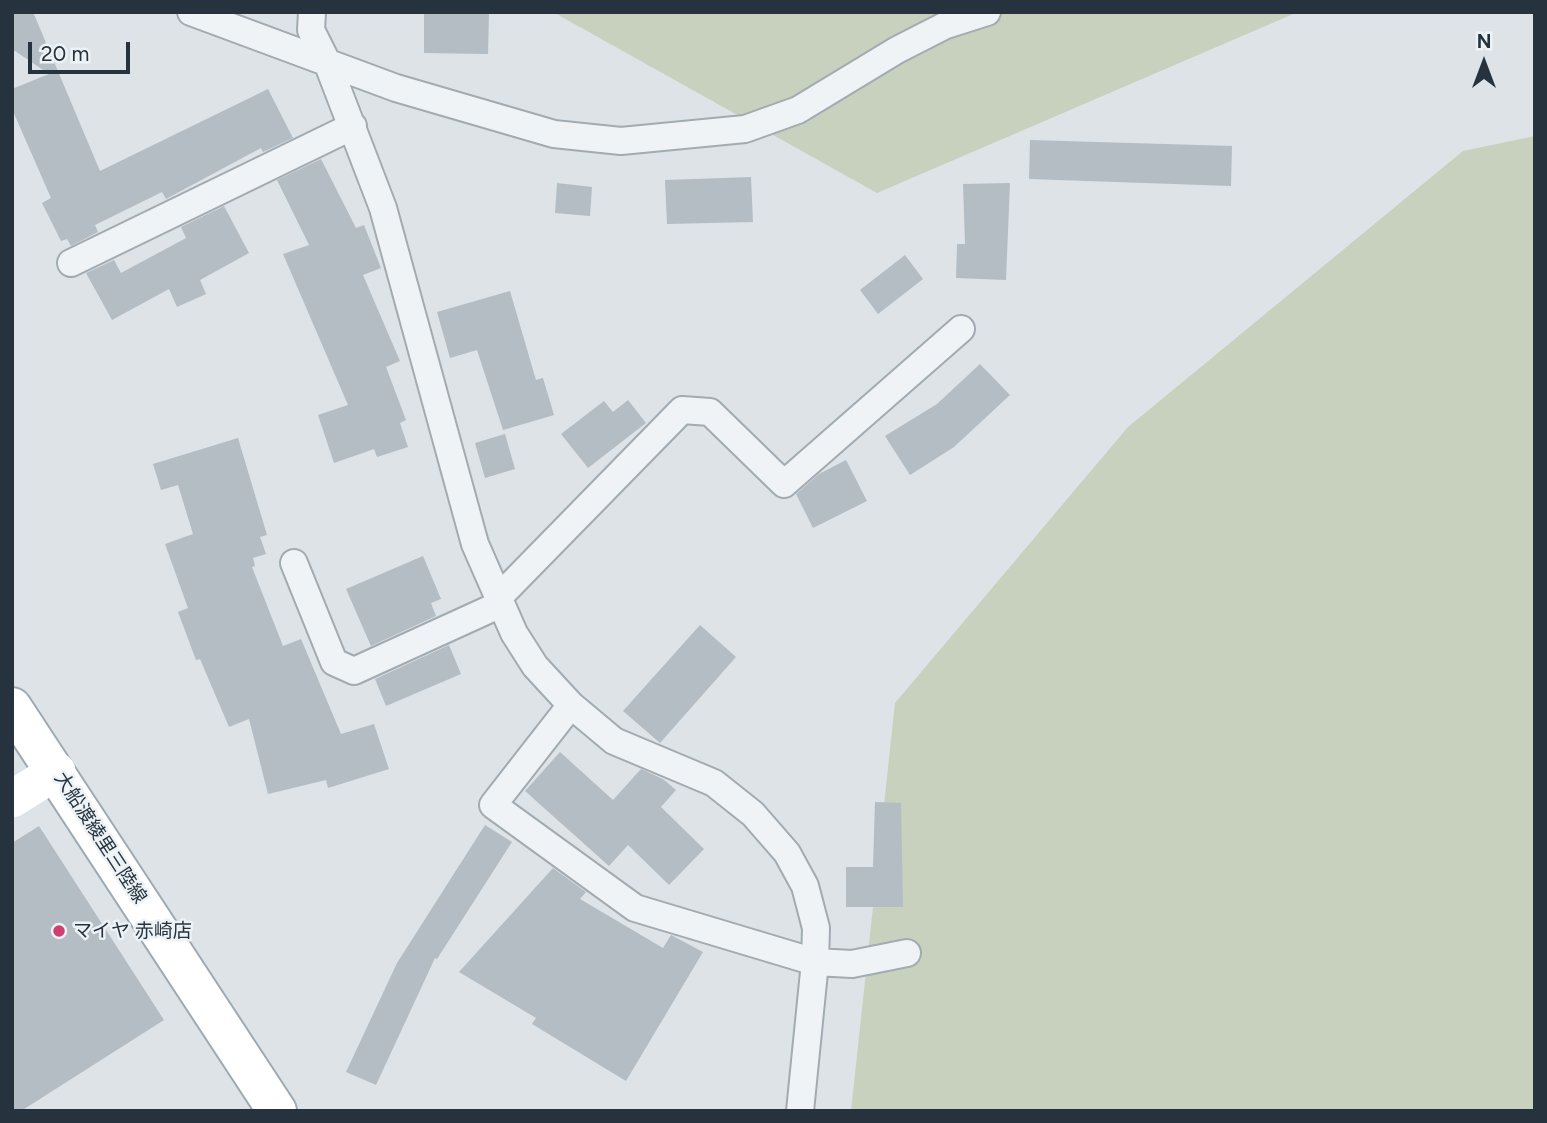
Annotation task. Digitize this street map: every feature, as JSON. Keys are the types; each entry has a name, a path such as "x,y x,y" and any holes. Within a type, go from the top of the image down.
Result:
{"main road":[{"name":"大船渡綾里三陸線","path":"12,707 57,771 277,1111"}],"street":[{"path":"191,12 396,88 554,134 621,141 745,130 788,114 897,50 946,25 987,12"},
{"path":"312,12 311,30 353,126 383,208 471,531 514,633 536,666 570,705 614,741 713,783 753,814 787,853 805,886 816,929 800,1111"},
{"path":"72,263 353,126"},
{"path":"294,563 334,662 354,671 499,601 682,410 710,412 784,484 961,329"},
{"path":"570,705 493,805 635,908 815,962 852,964 907,953"},
{"path":"12,799 57,771"}],"green space":[{"path":"553,12 1298,12 877,193"},
{"path":"1535,136 1535,1111 851,1111 895,703 1128,427 1463,151"}],"building":[{"path":"12,12 33,12 100,171 268,89 293,138 263,152 261,148 166,199 162,192 95,225 98,232 71,246 67,239 61,241 42,203 51,198 12,109 12,89 49,74 12,49"},
{"path":"424,12 489,12 488,54 424,53"},
{"path":"1030,140 1232,146 1231,186 1029,179"},
{"path":"321,159 356,228 364,225 381,268 363,275 400,361 386,367 406,420 400,423 408,447 377,457 374,449 334,463 318,415 348,405 283,254 309,245 277,180"},
{"path":"751,177 753,222 667,224 665,180"},
{"path":"557,183 592,187 590,216 555,213"},
{"path":"1010,183 1006,280 956,278 957,244 965,244 963,184"},
{"path":"224,206 249,253 200,280 206,294 177,307 169,289 112,320 86,273 114,260 121,273 186,238 181,227"},
{"path":"905,255 923,279 878,314 860,290"},
{"path":"510,291 536,380 543,378 554,415 503,430 477,350 450,358 437,312"},
{"path":"980,364 1010,395 954,447 910,475 885,436 937,404"},
{"path":"628,400 646,423 588,468 561,434 604,401 613,412"},
{"path":"505,434 515,469 485,478 475,443"},
{"path":"238,438 267,535 260,537 266,554 253,558 255,566 252,567 283,646 301,639 341,734 374,724 389,769 328,788 326,780 268,794 249,719 229,727 200,659 196,660 178,612 188,608 165,544 193,534 178,485 161,490 153,464"},
{"path":"846,460 867,501 813,528 796,494 819,474"},
{"path":"423,556 441,599 431,603 436,616 371,646 346,589"},
{"path":"700,625 736,657 660,743 623,711"},
{"path":"449,645 461,674 386,706 375,679"},
{"path":"560,752 613,800 641,769 663,779 676,790 661,807 704,849 669,885 628,845 609,866 525,791"},
{"path":"875,802 901,803 903,907 846,907 846,867 873,867"},
{"path":"485,825 512,842 437,959 435,958 376,1085 346,1072 397,963"},
{"name":"マイヤ 赤崎店","path":"39,826 164,1020 21,1111 12,1111 12,843"},
{"path":"553,868 586,892 580,899 663,948 671,935 703,952 626,1081 532,1024 536,1018 459,972"}],"place":[{"name":"マイヤ 赤崎店","path":"59,931"}]}
